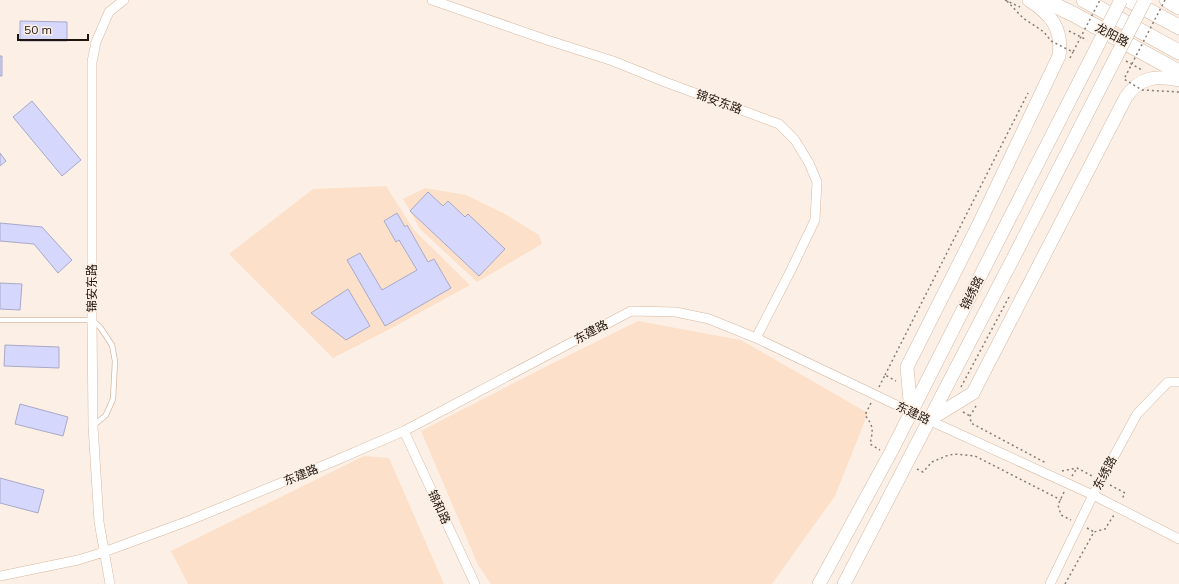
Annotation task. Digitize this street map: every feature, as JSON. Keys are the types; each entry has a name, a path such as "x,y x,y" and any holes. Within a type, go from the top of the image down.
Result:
{"main road":[{"path":"911,412 907,367 979,224 1058,56 1060,38 1056,27 1051,18 1043,10 1029,0"},
{"name":"龙阳路","path":"1044,0 1073,14 1179,72"},
{"path":"1084,0 1179,52"},
{"name":"锦绣路","path":"819,584 889,455 1121,0"},
{"path":"1129,0 1179,28"},
{"name":"锦绣路","path":"844,584 1145,0"},
{"path":"1166,0 1179,7"},
{"path":"929,420 973,393 1131,89 1148,79 1158,77 1179,80"}],"street":[{"name":"锦安东路","path":"110,584 99,522 93,426 92,62 96,42 109,12 124,0"},
{"name":"锦安东路","path":"432,0 456,4 544,39 613,61 779,124 795,140 809,162 817,182 815,220 798,258 756,338"},
{"name":"东建路","path":"0,576 78,560 104,552 188,521 404,431 631,311 676,312 709,319 756,338 911,412 1068,484 1179,538"},
{"name":"东绣路","path":"1050,584 1093,496 1137,414 1168,382 1179,382"},
{"name":"锦和路","path":"404,431 475,584"}],"lane":[{"path":"0,320 92,320 100,327 112,345 115,360 113,399 106,415 93,426"}],"path":[{"path":"1007,1 1023,18 1044,32 1051,41 1073,52 1100,0"},
{"path":"1166,0 1124,79 1142,90 1179,92"},
{"path":"1050,45 1051,41"},
{"path":"889,455 870,444 872,424 865,415 1031,88"},
{"path":"885,375 909,386"},
{"path":"951,407 970,416"},
{"path":"907,464 923,472 932,462 946,456 954,454 975,456 1061,500"},
{"path":"1077,468 1058,505 1061,516 1094,532"}],"shaded area":[{"path":"386,186 414,230 470,285 390,329 333,358 229,254 313,189"},
{"path":"425,188 466,195 507,215 539,235 542,244 477,282 420,229 403,199"},
{"path":"638,321 741,340 868,413 835,496 772,584 491,584 478,565 421,431"},
{"path":"364,456 389,458 444,584 188,584 171,551"}],"building":[{"path":"20,21 67,22 67,41 20,41"},
{"path":"0,56 2,56 2,76 0,76"},
{"path":"32,101 81,160 62,176 13,117"},
{"path":"0,153 6,161 0,166"},
{"path":"428,192 443,206 448,201 465,217 468,214 505,249 479,276 410,211"},
{"path":"397,213 405,227 407,225 428,262 434,259 451,288 385,326 347,260 360,253 382,290 417,270 399,240 396,242 384,221"},
{"path":"0,223 42,227 72,260 58,273 34,244 0,241"},
{"path":"0,283 22,284 20,310 0,309"},
{"path":"348,289 370,326 346,340 311,313"},
{"path":"5,345 59,347 59,368 4,366"},
{"path":"20,404 68,417 63,436 15,424"},
{"path":"0,478 44,490 38,513 0,503"}]}
